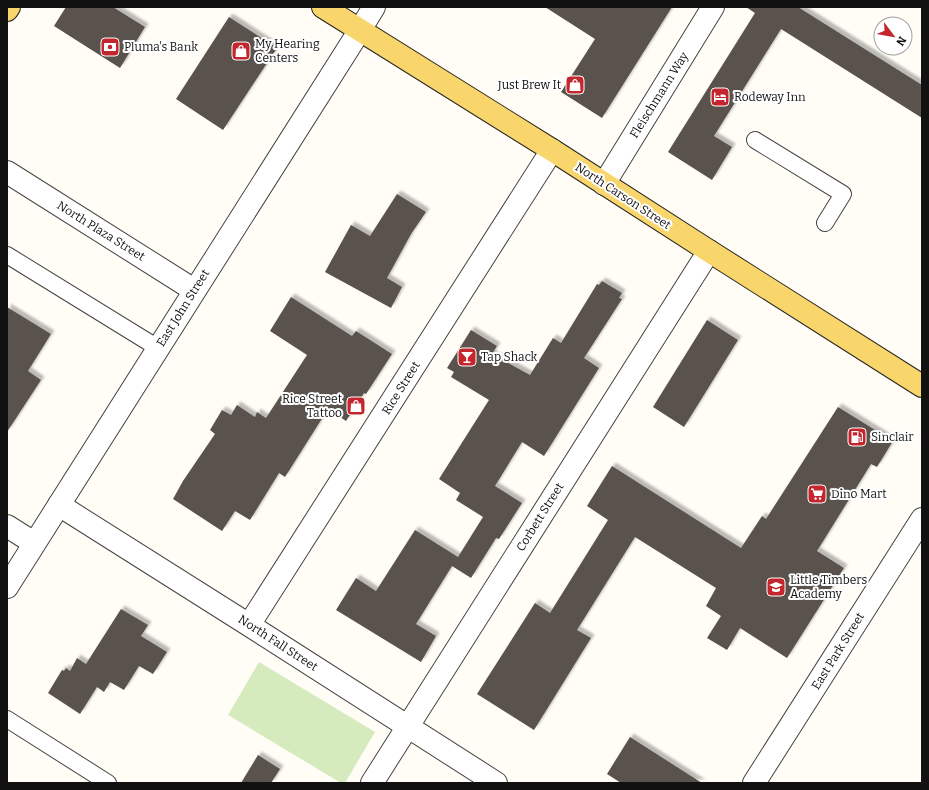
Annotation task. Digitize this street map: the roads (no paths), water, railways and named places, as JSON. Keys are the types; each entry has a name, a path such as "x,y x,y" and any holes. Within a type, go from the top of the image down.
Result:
{"main road":[{"name":"North Carson Street","path":"323,7 552,150 922,386"}],"street":[{"name":"East John Street","path":"7,587 374,7"},
{"name":"Fleischmann Way","path":"604,184 713,7"},
{"name":"Rice Street","path":"249,625 552,150"},
{"name":"North Plaza Street","path":"7,172 194,290"},
{"name":"Corbett Street","path":"372,783 709,251"},
{"name":"North Fall Street","path":"59,505 496,783"},
{"name":"East Park Street","path":"754,783 922,519"},
{"path":"7,526 34,543"}],"lane":[{"path":"755,140 843,194 825,223"},
{"path":"7,255 158,348"},
{"path":"8,721 108,783"}],"place":[{"name":"Pluma's Bank","path":"110,47"},
{"name":"My Hearing Centers","path":"241,51"},
{"name":"Just Brew It","path":"575,85"},
{"name":"Rodeway Inn","path":"720,97"},
{"name":"Tap Shack","path":"467,357"},
{"name":"Rice Street Tattoo","path":"356,406"},
{"name":"Sinclair","path":"857,437"},
{"name":"Dino Mart","path":"817,494"},
{"name":"Little Timbers Academy","path":"776,587"}]}
